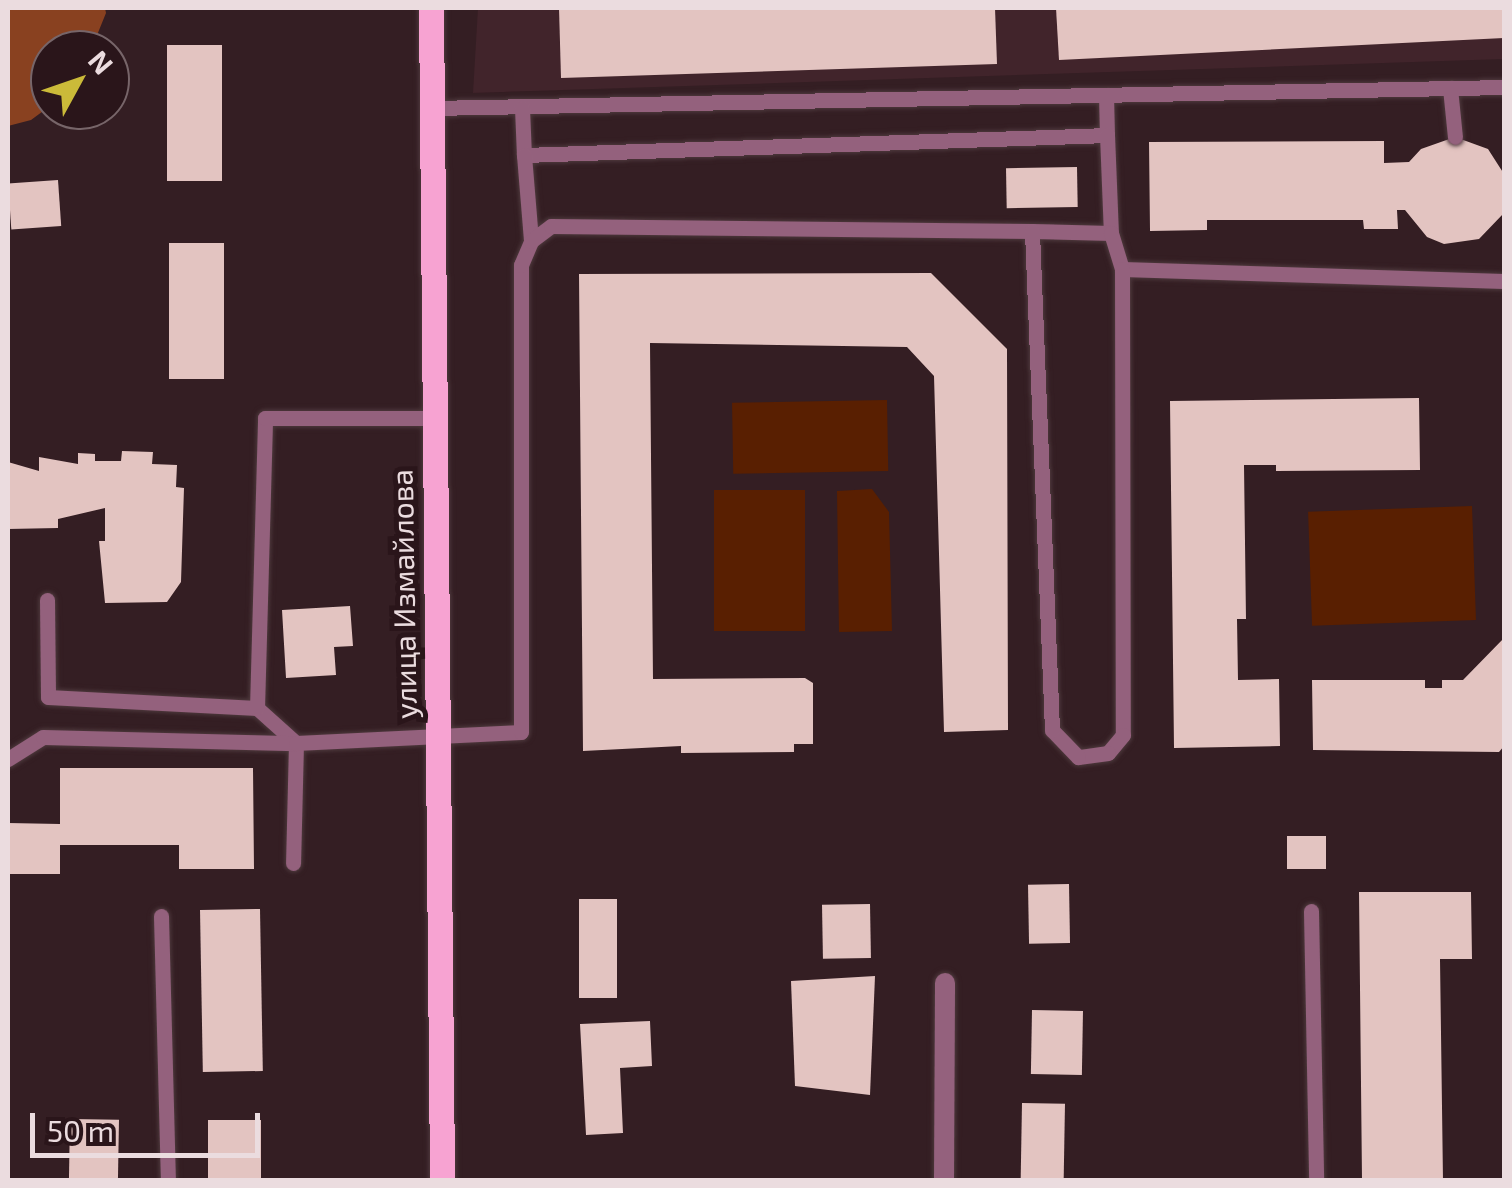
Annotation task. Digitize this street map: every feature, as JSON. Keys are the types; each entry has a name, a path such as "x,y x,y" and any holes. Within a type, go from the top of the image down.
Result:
{"main road":[{"name":"улица Измайлова","path":"431,8 442,1180"}],"street":[{"path":"944,1180 945,983"}],"lane":[{"path":"1450,88 1454,137"},
{"path":"431,108 1504,88"},
{"path":"1032,231 1052,730 1078,757 1108,752 1123,735 1122,270 1111,233 1106,95"},
{"path":"8,760 43,737 296,743 521,732 521,265 531,241 522,108"},
{"path":"524,155 1107,134"},
{"path":"531,241 551,226 1111,233"},
{"path":"1122,270 1504,281"},
{"path":"256,708 265,418 434,418"},
{"path":"48,600 48,697 256,708 296,743"},
{"path":"293,862 296,743"},
{"path":"1311,911 1316,1180"},
{"path":"162,916 168,1180"}],"shaded area":[{"path":"8,8 105,8 99,30 30,30 30,120 8,126"},
{"path":"478,8 1504,8 1504,85 1503,59 473,93"},
{"path":"887,400 888,471 733,474 732,403"},
{"path":"872,489 889,512 892,631 839,632 837,491"},
{"path":"714,490 805,490 805,631 714,631"},
{"path":"1472,506 1476,620 1312,626 1308,512"}],"building":[{"path":"559,8 995,8 997,64 561,78"},
{"path":"1056,8 1504,8 1504,38 1059,60"},
{"path":"167,45 222,45 222,181 167,181"},
{"path":"1455,137 1488,149 1504,174 1503,214 1479,239 1444,244 1427,237 1405,210 1397,210 1398,229 1364,229 1363,220 1207,220 1207,230 1150,231 1149,142 1384,141 1384,163 1409,162 1421,149"},
{"path":"1077,167 1078,207 1007,208 1006,168"},
{"path":"58,180 61,226 11,229 8,183"},
{"path":"169,243 224,243 224,379 169,379"},
{"path":"931,273 1007,349 1008,730 944,732 934,376 907,347 650,343 653,679 805,678 813,683 813,744 794,744 794,752 681,753 681,746 583,751 579,274"},
{"path":"1419,398 1420,470 1276,471 1276,465 1244,465 1246,619 1237,619 1238,680 1279,679 1280,746 1174,748 1170,401"},
{"path":"122,451 153,452 152,464 177,465 176,487 184,488 181,582 167,602 105,603 99,541 105,541 105,508 58,519 58,528 8,529 8,462 39,471 39,457 78,464 78,453 95,454 95,461 121,461"},
{"path":"350,606 353,646 334,647 336,675 286,678 282,610"},
{"path":"1504,638 1504,746 1499,752 1313,750 1312,680 1425,680 1425,688 1442,688 1442,680 1463,680"},
{"path":"60,768 253,768 254,869 179,869 179,845 60,845 60,874 8,874 8,823 60,824"},
{"path":"1287,836 1326,836 1326,869 1287,869"},
{"path":"1069,884 1070,943 1029,944 1028,885"},
{"path":"1359,892 1471,892 1472,959 1440,959 1443,1180 1362,1180"},
{"path":"579,899 617,899 617,998 579,998"},
{"path":"870,904 871,958 823,959 822,905"},
{"path":"260,909 263,1071 203,1072 200,910"},
{"path":"875,976 870,1095 795,1086 791,981"},
{"path":"1032,1010 1083,1011 1082,1075 1031,1074"},
{"path":"650,1021 652,1066 620,1068 623,1133 586,1135 580,1024"},
{"path":"1022,1103 1065,1104 1064,1180 1021,1179"},
{"path":"70,1119 119,1120 118,1180 69,1180"},
{"path":"208,1120 261,1120 261,1180 208,1180"}]}
